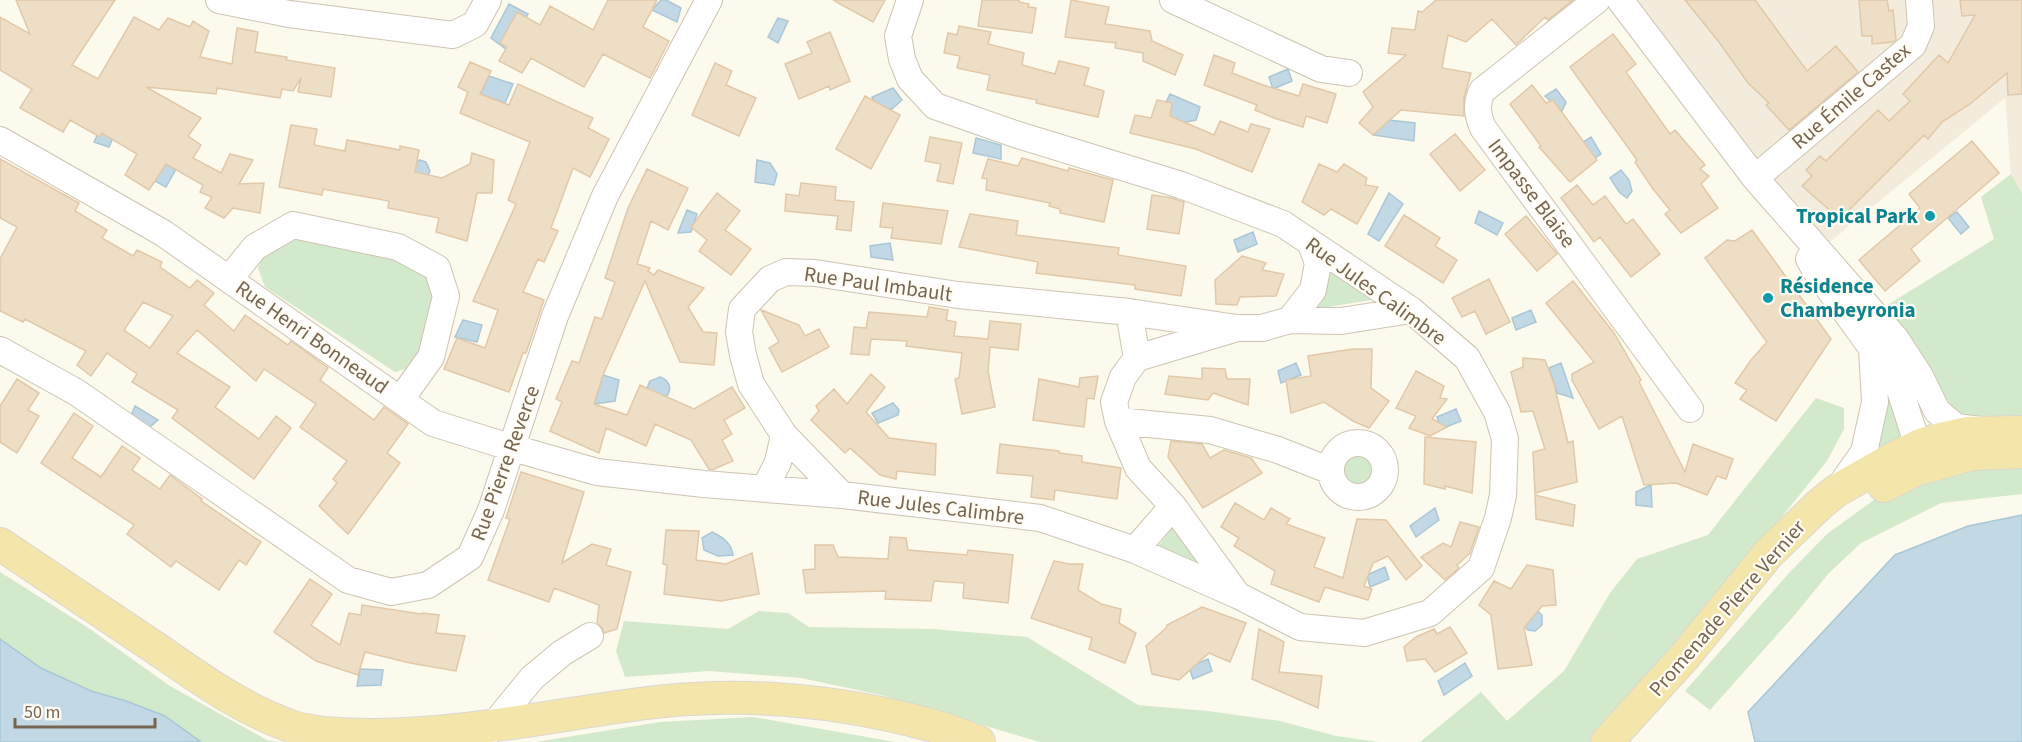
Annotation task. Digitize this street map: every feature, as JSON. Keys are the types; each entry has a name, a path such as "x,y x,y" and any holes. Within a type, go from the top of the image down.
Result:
{"main road":[{"name":"Promenade Pierre Vernier","path":"1607,742 1685,656 1768,554 1836,491 1865,474 1967,433 2022,432"},
{"name":"Promenade Pierre Vernier","path":"1629,742 1823,525 1932,446 1972,454 2022,452"},
{"path":"0,544 208,683 252,709 293,727 339,736 379,740 428,739 487,733 580,713 641,704 732,697 794,700 890,715 937,726 979,742"}],"street":[{"path":"219,0 289,14 453,35 475,24 488,0"},
{"name":"Rue Pierre Reverce","path":"0,350 76,392 348,580 392,592 428,585 470,557 491,510 513,448 555,316 605,196 709,0"},
{"name":"Rue Jules Calimbre","path":"645,478 842,495 1040,518 1135,550 1237,595 1300,627 1364,633 1430,614 1481,568 1498,518 1503,495 1505,439 1497,412 1467,358 1411,310 1283,224 1181,185 1018,135 935,106 910,79 902,59 898,36 910,0"},
{"path":"1173,0 1322,69 1349,73"},
{"name":"Impasse Blaise","path":"1597,0 1482,91 1478,100 1478,118 1483,128 1690,409"},
{"path":"1620,0 1755,178 1896,339 1920,375 1932,446"},
{"name":"Rue Émile Castex","path":"1755,178 1913,45 1922,26 1919,0"},
{"name":"Rue Henri Bonneaud","path":"0,140 164,233 433,423 597,472 645,478"},
{"path":"1787,216 1816,271 1898,384 1932,446"},
{"path":"229,279 255,247 293,225 398,247 437,268 446,296 431,357 401,399"},
{"path":"1290,320 1313,290 1318,263 1311,244"},
{"name":"Rue Paul Imbault","path":"842,495 784,435 751,384 743,355 740,332 742,309 770,279 786,272 815,273 958,295 1129,312 1237,328 1262,328 1290,320 1341,321 1411,310"},
{"path":"1129,312 1137,358 1123,377 1114,402 1118,421 1138,468 1173,506 1237,595"},
{"name":"Rue Paul Imbault","path":"1137,358 1237,328"},
{"path":"1836,491 1864,452 1875,402 1872,348"},
{"path":"1118,421 1210,430 1278,450 1331,471"},
{"path":"765,488 778,462 784,435"},
{"path":"1135,550 1173,506"},
{"path":"487,733 532,678 562,652 590,636"}],"shaded area":[{"path":"1632,0 2022,0 2022,193 2011,174 2005,98 1826,245"}],"green space":[{"path":"2011,174 2022,193 2022,425 1962,422 1942,407 1881,309 1994,239 1981,197"},
{"path":"293,235 386,252 433,277 437,301 413,367 395,372 265,287 258,268 269,245"},
{"path":"1333,264 1383,298 1316,309"},
{"path":"1881,373 1907,426 1903,448 1860,469"},
{"path":"1816,398 1844,408 1844,429 1827,461 1691,629 1592,742 1420,742 1481,692 1507,721 1564,671 1610,593 1637,559 1708,535"},
{"path":"1361,450 1374,455 1379,468 1374,481 1361,486 1348,481 1343,468 1348,455"},
{"path":"2022,458 2022,494 1941,503 1861,543 1829,573 1710,710 1685,691 1789,573 1827,534 1878,497 1924,477"},
{"path":"1176,523 1212,571 1156,549"},
{"path":"0,572 87,627 170,686 267,740 279,742 201,742 165,716 91,691 41,668 0,639"},
{"path":"759,611 788,613 809,627 932,629 1027,637 1138,705 1208,711 1280,721 1336,736 1378,742 1040,742 881,695 801,678 709,671 625,677 616,651 624,621 728,629"},
{"path":"753,717 895,742 536,742 660,722"}],"water":[{"path":"661,0 666,0 681,8 677,22 652,10"},
{"path":"509,4 528,14 507,50 491,38"},
{"path":"778,18 788,21 778,43 768,37"},
{"path":"1288,69 1292,81 1273,89 1269,77"},
{"path":"489,76 513,84 505,103 480,94"},
{"path":"893,88 902,100 892,109 878,108 872,97"},
{"path":"1556,89 1566,102 1562,111 1545,96"},
{"path":"1170,94 1200,107 1196,120 1171,125 1162,111"},
{"path":"1379,119 1415,123 1414,141 1373,135"},
{"path":"104,121 117,128 109,147 94,142"},
{"path":"1591,137 1601,154 1587,163 1577,146"},
{"path":"976,138 1001,145 1001,159 973,153"},
{"path":"420,160 426,162 430,171 427,177 421,180 410,167 414,162"},
{"path":"757,160 770,163 777,174 774,185 755,182"},
{"path":"163,162 176,169 166,187 155,181"},
{"path":"1621,170 1629,180 1632,191 1627,198 1620,193 1610,178"},
{"path":"1389,193 1403,204 1379,241 1368,234"},
{"path":"687,210 697,214 691,232 678,233"},
{"path":"1479,211 1503,223 1497,235 1475,223"},
{"path":"1957,212 1969,227 1961,234 1948,218"},
{"path":"1253,232 1257,244 1238,252 1234,240"},
{"path":"890,243 893,260 871,257 870,246"},
{"path":"1531,310 1536,322 1516,330 1512,318"},
{"path":"463,320 482,325 477,342 455,337"},
{"path":"1296,363 1301,375 1281,383 1278,371"},
{"path":"1561,363 1573,398 1557,393 1549,368"},
{"path":"603,375 619,380 615,401 594,404"},
{"path":"660,377 670,386 669,393 664,399 647,388 650,381"},
{"path":"893,403 899,410 898,415 878,423 872,413"},
{"path":"135,406 158,420 146,430 130,418"},
{"path":"1456,409 1461,421 1441,429 1437,417"},
{"path":"1651,485 1652,507 1636,505 1636,492"},
{"path":"1435,508 1439,520 1416,537 1410,526"},
{"path":"2022,515 2022,742 1755,742 1748,712 1895,555 1968,526"},
{"path":"712,532 728,543 733,555 718,556 704,550 702,538"},
{"path":"1385,567 1389,579 1370,587 1367,575"},
{"path":"1536,610 1542,615 1542,625 1535,631 1528,630 1523,625"},
{"path":"0,639 41,668 91,691 165,716 201,742 0,742"},
{"path":"1208,659 1212,671 1193,679 1189,667"},
{"path":"1465,663 1472,676 1444,695 1438,681"},
{"path":"360,669 383,670 381,685 357,686"}],"building":[{"path":"16,0 115,0 72,65 98,79 134,17 159,30 168,18 190,27 193,21 209,31 200,57 232,64 237,28 258,32 255,52 335,68 331,97 298,92 301,78 293,91 282,89 280,98 217,88 216,94 146,87 201,118 188,136 201,145 193,158 221,173 230,154 253,160 239,184 264,183 260,213 233,208 224,218 205,208 212,197 200,192 203,185 166,164 149,190 125,175 137,154 102,133 100,137 70,120 63,132 20,108 32,89 0,70 0,17 30,34"},
{"path":"608,0 657,0 643,27 669,41 650,78 603,54 584,87 531,58 522,73 499,61 507,47 500,43 517,12 540,25 550,6 593,30"},
{"path":"833,0 885,0 873,22"},
{"path":"982,0 1019,0 1019,2 1029,4 1028,7 1036,8 1032,33 978,26"},
{"path":"1071,0 1109,7 1105,24 1150,31 1152,41 1183,55 1175,75 1143,61 1143,53 1115,48 1116,43 1065,37"},
{"path":"1436,0 1573,0 1548,20 1545,17 1516,45 1492,19 1466,42 1448,35 1442,68 1471,73 1464,98 1464,116 1401,110 1373,135 1359,123 1373,107 1363,92 1406,55 1388,53 1392,28 1415,30 1418,11 1422,12"},
{"path":"1685,0 1755,0 1807,71 1836,46 1858,72 1789,130 1766,105 1769,103 1748,83"},
{"path":"1859,0 1887,0 1889,11 1893,10 1896,40 1872,44 1872,36 1862,36"},
{"path":"1960,0 2022,0 2022,94 2008,95 2007,73 1970,104 1942,122 1928,139 1924,135 1840,219 1802,186 1812,176 1806,170 1820,156 1826,161 1878,110 1889,121 1910,101 1903,94 1939,55 1948,63 1975,15 1962,16"},
{"path":"959,26 991,32 988,44 1024,53 1022,65 1055,74 1059,61 1089,68 1084,85 1104,91 1098,117 1036,103 1037,100 987,90 990,75 957,68 960,56 944,53 948,33 957,35"},
{"path":"830,32 850,81 830,90 829,86 799,99 785,64 812,53 807,42"},
{"path":"1613,34 1636,64 1626,72 1670,134 1675,130 1705,165 1700,169 1709,176 1701,184 1718,208 1681,233 1665,214 1670,210 1635,162 1637,160 1570,67"},
{"path":"1214,55 1235,63 1232,73 1263,85 1299,96 1303,84 1336,94 1327,123 1306,116 1303,127 1255,110 1257,105 1204,85"},
{"path":"470,62 491,71 480,94 509,105 518,84 593,118 588,128 609,139 590,177 573,168 551,228 558,231 544,262 538,259 523,292 544,300 526,353 523,353 509,392 444,369 457,338 485,348 498,310 473,301 516,204 508,200 530,142 460,113 468,92 458,87"},
{"path":"715,63 732,71 726,85 756,98 739,136 692,115"},
{"path":"1532,85 1546,103 1553,100 1597,160 1570,182 1539,147 1541,146 1510,104"},
{"path":"865,96 900,115 871,169 836,149"},
{"path":"1157,100 1172,103 1170,116 1214,135 1220,121 1248,132 1251,124 1270,129 1252,172 1196,149 1130,133 1135,115 1151,118"},
{"path":"291,125 317,129 314,145 345,151 347,140 400,150 400,146 419,150 415,172 442,178 470,164 472,153 494,160 492,193 477,193 467,241 436,232 439,218 388,208 389,201 323,189 322,195 279,187"},
{"path":"1455,134 1485,170 1460,191 1430,154"},
{"path":"930,137 962,143 953,184 937,181 941,164 925,161"},
{"name":"Tropical Park","path":"1972,141 1999,173 1911,249 1920,261 1885,291 1859,260 1920,208 1909,194"},
{"path":"1022,158 1068,171 1069,168 1113,180 1104,222 1060,213 1060,209 1049,206 1050,203 986,190 987,179 982,178 988,159 1018,166"},
{"path":"0,159 79,203 75,211 107,230 102,238 133,256 137,250 162,262 160,267 190,288 197,280 214,293 204,305 234,331 245,315 288,345 291,341 328,368 320,380 374,420 384,407 408,424 387,453 400,463 348,534 319,506 337,483 333,479 347,461 300,427 316,404 264,369 256,381 197,330 177,353 230,387 215,407 259,439 276,416 291,428 254,479 172,418 178,410 132,382 137,374 107,353 91,376 77,365 86,351 25,319 23,322 0,311 0,259 17,227 0,218","holes":["143,302 173,316 150,348 124,330"]},
{"path":"1319,164 1337,172 1344,164 1367,178 1365,185 1378,187 1357,224 1331,209 1324,215 1302,202"},
{"path":"647,169 688,188 668,230 651,221 637,264 650,268 648,271 654,275 658,270 704,288 688,307 703,332 717,333 714,365 680,362 645,281 603,375 594,404 627,415 640,385 694,409 732,387 745,408 724,420 732,434 722,440 733,461 712,470 709,469 691,440 655,424 646,446 606,428 599,453 550,431 562,402 556,399 572,361 579,363 595,317 602,319 615,282 605,278 628,208"},
{"path":"801,183 836,187 835,200 854,202 851,231 836,229 838,216 785,211 786,194 799,196"},
{"path":"1577,185 1593,205 1605,196 1626,224 1633,219 1660,254 1631,277 1600,237 1594,242 1561,198"},
{"path":"717,193 740,211 725,230 751,249 731,275 699,251 707,240 691,227"},
{"path":"1152,195 1184,202 1179,234 1147,229"},
{"path":"883,203 948,211 941,244 891,238 893,228 880,227"},
{"path":"970,214 1018,221 1016,235 1119,248 1118,255 1186,266 1181,296 1135,289 1135,285 1036,273 1038,262 959,247"},
{"path":"1404,215 1440,238 1435,246 1457,260 1443,283 1385,246"},
{"path":"1526,216 1557,254 1537,271 1505,234"},
{"name":"Résidence Chambeyronia","path":"1752,230 1831,339 1776,421 1740,399 1747,390 1735,383 1767,342 1705,258 1727,240 1735,241"},
{"path":"1242,256 1266,263 1262,270 1284,274 1276,296 1240,297 1237,305 1216,304 1215,280"},
{"path":"1489,279 1510,322 1486,334 1475,311 1462,317 1452,298"},
{"path":"1573,281 1614,333 1641,380 1639,382 1685,472 1693,444 1733,459 1726,479 1717,476 1707,495 1676,483 1644,485 1622,416 1599,429 1572,380 1572,374 1594,362 1546,303"},
{"path":"929,307 948,310 946,320 956,322 954,336 988,339 990,321 1021,324 1018,350 990,347 988,371 995,407 962,414 955,379 959,378 962,353 906,346 907,341 871,339 869,355 851,354 854,327 866,328 869,312 927,317"},
{"path":"761,310 799,325 805,336 819,329 829,347 782,372 769,348 779,342"},
{"path":"1353,349 1372,349 1371,388 1389,401 1369,428 1353,421 1324,402 1291,413 1286,380 1311,376 1308,356"},
{"path":"1523,358 1545,360 1554,384 1568,443 1573,441 1577,482 1535,493 1533,452 1545,449 1533,411 1521,412 1511,372 1523,367"},
{"path":"1202,368 1225,369 1227,379 1250,379 1248,405 1213,393 1208,400 1165,394 1169,376 1202,379"},
{"path":"1416,371 1444,386 1440,398 1447,399 1432,419 1447,427 1430,436 1409,428 1416,416 1396,408"},
{"path":"871,374 885,387 866,412 889,438 936,444 935,475 897,471 896,479 880,475 850,448 845,453 811,420 819,411 816,406 834,389 847,404"},
{"path":"1098,376 1094,399 1087,398 1084,427 1033,420 1039,379 1079,387 1080,378"},
{"path":"17,379 39,393 28,410 39,416 17,453 0,442 0,406"},
{"path":"74,413 93,426 72,458 101,477 122,446 140,458 132,470 160,489 170,475 202,499 201,501 261,542 246,565 239,560 219,590 176,561 171,567 127,534 134,525 41,463"},
{"path":"1425,437 1476,442 1472,493 1445,486 1445,489 1424,484"},
{"path":"1171,441 1202,444 1210,458 1224,450 1251,458 1262,473 1203,508 1168,457"},
{"path":"1000,444 1059,451 1059,453 1082,456 1082,462 1121,468 1117,499 1055,490 1054,500 1031,497 1033,476 997,473"},
{"path":"521,472 584,492 562,563 592,544 611,549 606,565 631,572 617,629 604,633 597,623 599,605 554,588 549,602 488,580 510,519 506,518"},
{"path":"1535,495 1575,505 1573,526 1536,519"},
{"path":"1235,503 1264,520 1271,508 1290,519 1286,524 1325,538 1314,567 1343,578 1357,519 1386,520 1422,566 1406,580 1388,556 1373,563 1364,586 1372,589 1368,600 1325,587 1319,602 1271,584 1275,571 1234,546 1239,538 1221,527"},
{"path":"1460,522 1479,527 1470,553 1457,565 1459,568 1445,580 1421,557 1443,543 1451,547"},
{"path":"666,530 699,531 696,560 726,564 752,553 759,594 721,601 664,594 667,565 663,564"},
{"path":"890,537 906,538 908,550 967,555 968,550 1013,555 1008,603 963,598 964,583 934,581 931,601 885,599 886,591 806,593 803,570 815,569 815,545 833,545 838,557 888,559"},
{"path":"1054,561 1083,564 1078,590 1101,604 1121,609 1119,623 1136,633 1125,663 1089,649 1092,638 1031,618"},
{"path":"1527,565 1553,570 1556,605 1542,606 1524,628 1532,665 1498,669 1491,615 1479,605 1494,581 1511,589"},
{"path":"310,579 332,594 311,625 340,645 349,613 361,615 362,605 439,615 436,633 465,636 456,671 365,652 358,675 316,661 274,632"},
{"path":"1202,607 1246,623 1230,662 1209,653 1179,680 1152,674 1146,646 1167,625"},
{"path":"1450,627 1467,653 1435,672 1425,659 1407,661 1404,647 1416,637 1434,629 1437,634"},
{"path":"1259,629 1284,642 1279,672 1322,676 1318,708 1252,679"}],"place":[{"name":"Tropical Park","path":"1930,216"},
{"name":"Résidence Chambeyronia","path":"1768,298"}]}
